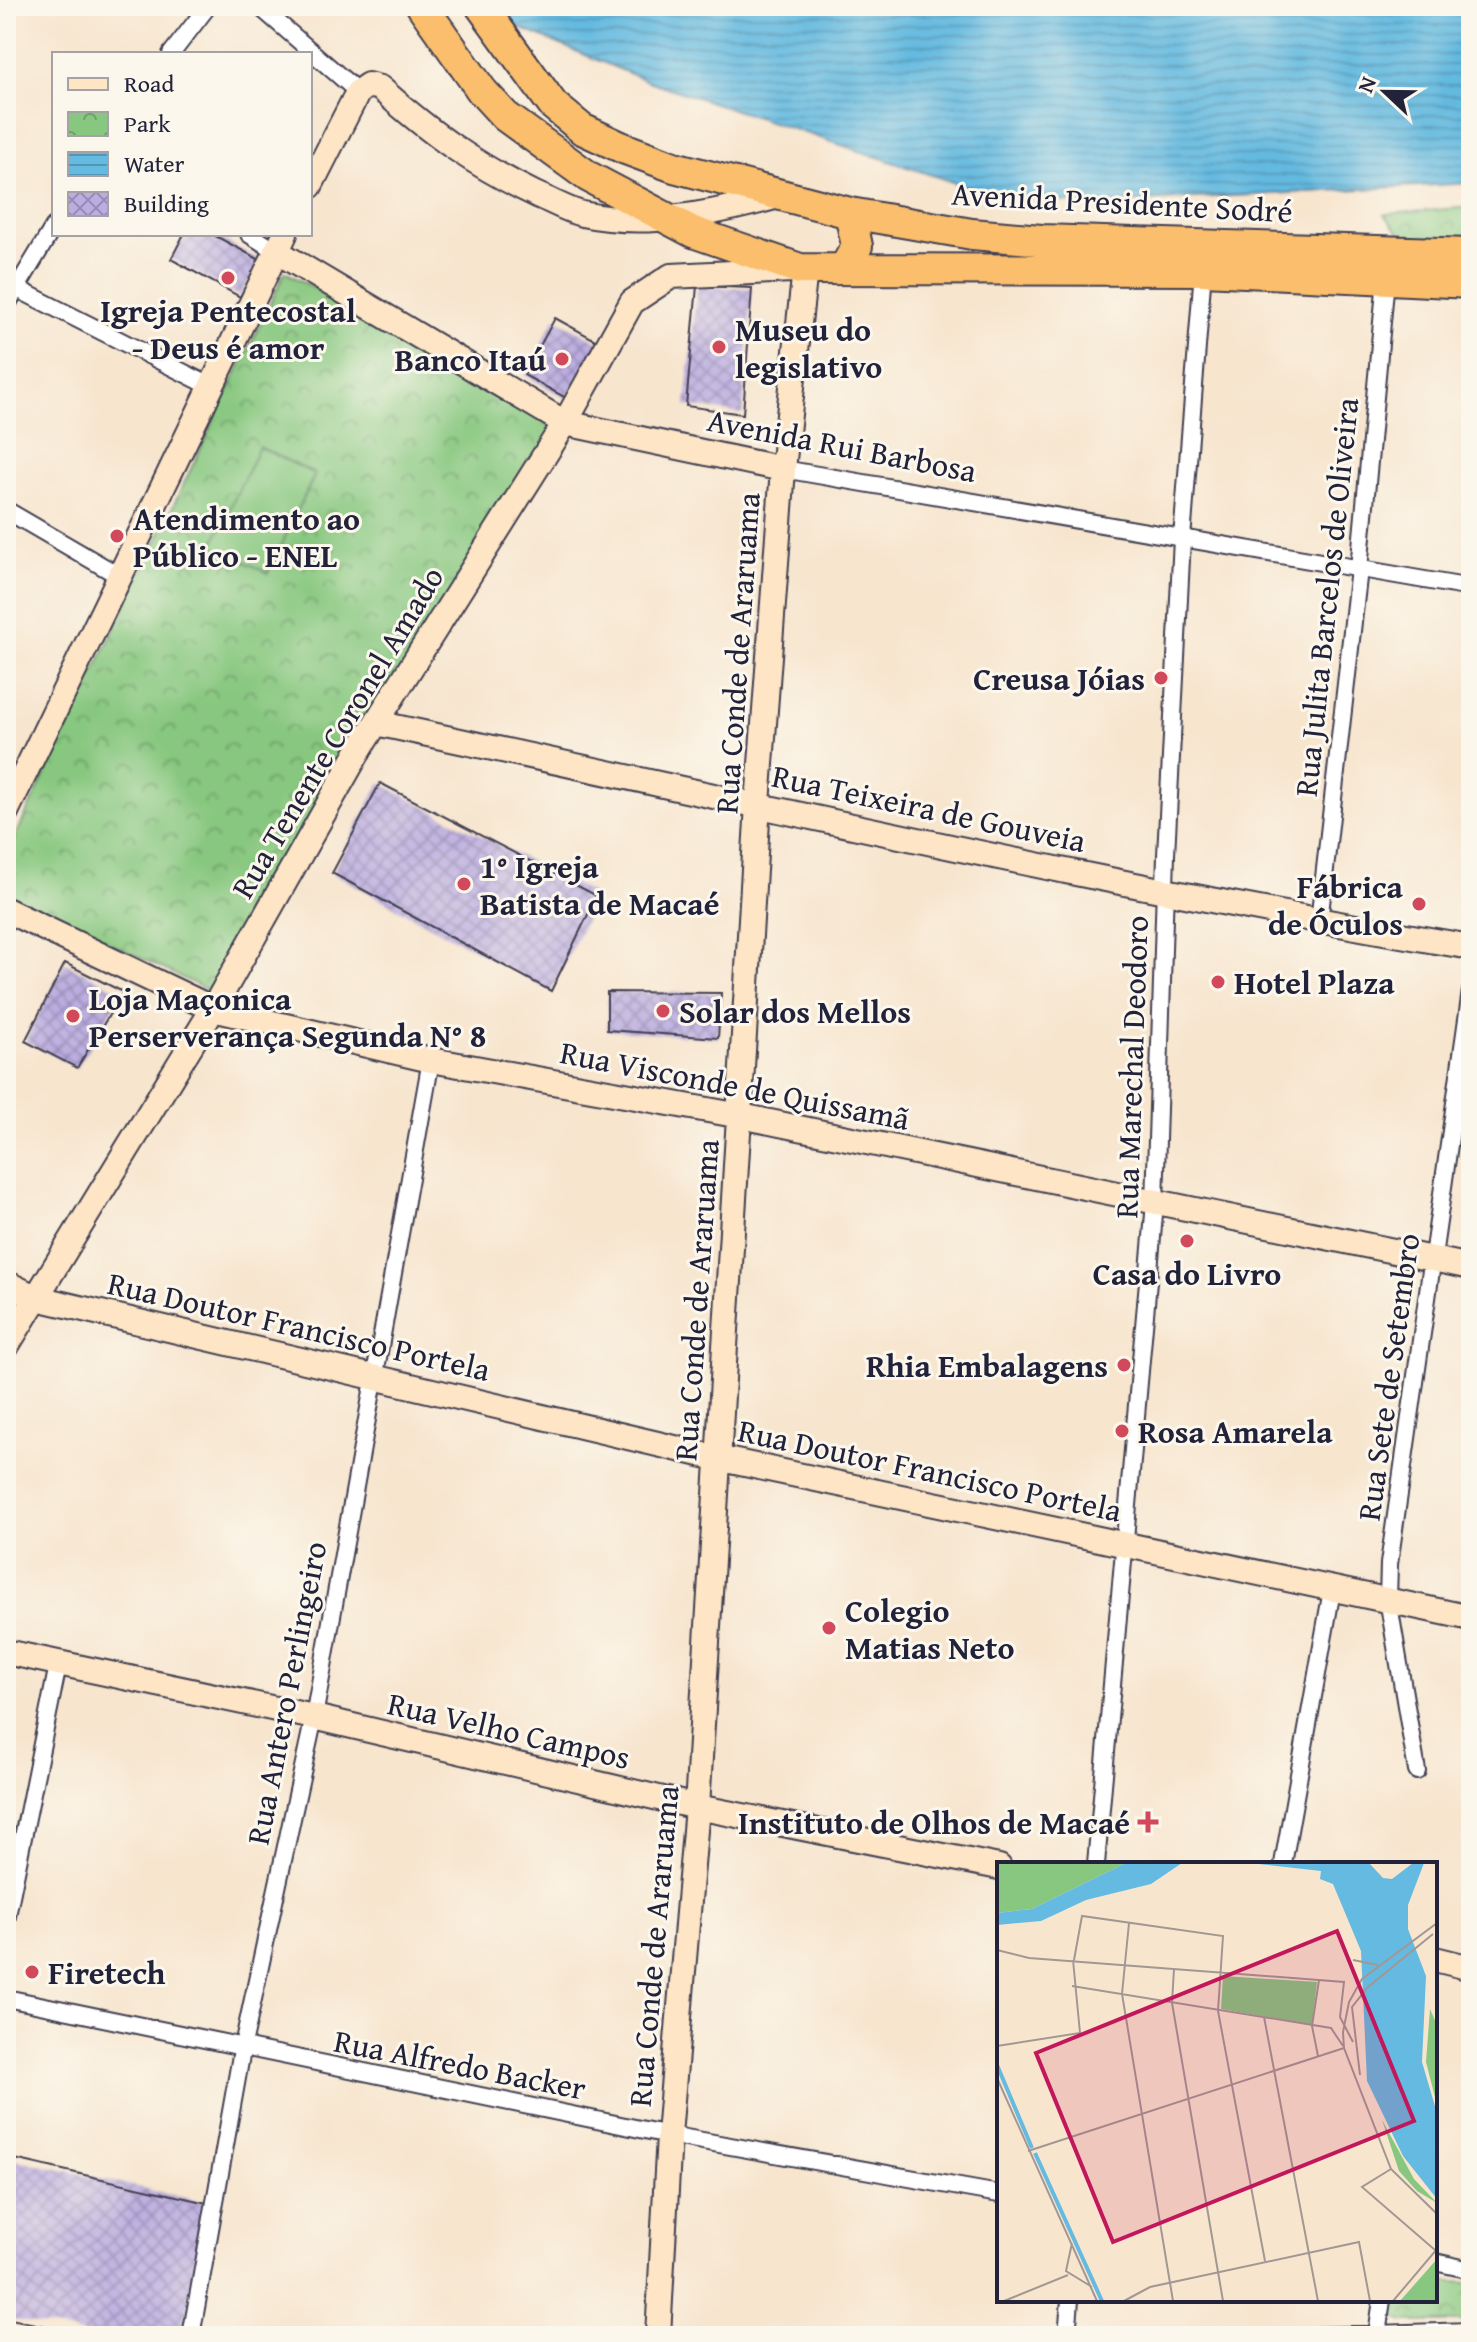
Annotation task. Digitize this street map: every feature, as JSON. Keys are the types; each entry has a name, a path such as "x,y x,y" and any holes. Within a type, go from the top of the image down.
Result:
{"highway":[{"name":"Avenida Presidente Sodré","path":"422,6 482,91 531,136 589,177 662,218 744,251 803,269 1203,270 1471,283"},
{"name":"Avenida Presidente Sodré","path":"481,6 546,97 582,129 674,167 850,213 972,234 1042,240 1471,254"},
{"path":"844,269 857,246 850,213"}],"street":[{"path":"173,52 208,6"},
{"path":"259,6 358,92"},
{"path":"312,182 358,92 368,85 380,88 459,154 570,210 628,220 662,218 733,208 785,194"},
{"path":"6,306 12,285 52,229"},
{"name":"Avenida Rui Barbosa","path":"256,236 281,243 565,423 783,469 1471,588"},
{"path":"6,812 281,243"},
{"name":"Rua Tenente Coronel Amado","path":"6,1347 213,1009 376,723 565,423 632,302 671,276 803,269"},
{"name":"Rua Conde de Araruama","path":"658,2336 669,2135 697,1807 758,804 783,469 803,269"},
{"name":"Rua Marechal Deodoro","path":"1096,1862 1155,1203 1165,889 1182,539 1203,270"},
{"name":"Rua Julita Barcelos de Oliveira","path":"1319,922 1359,569 1386,279"},
{"path":"12,285 210,386"},
{"path":"6,510 121,577"},
{"name":"Rua Teixeira de Gouveia","path":"376,723 1319,922 1471,947"},
{"name":"Rua Visconde de Quissamã","path":"6,910 213,1009 431,1060 741,1116 1471,1267"},
{"name":"Rua Sete de Setembro","path":"1417,1771 1388,1599 1389,1564 1471,991"},
{"name":"Rua Antero Perlingeiro","path":"191,2336 242,2050 314,1717 431,1060"},
{"name":"Rua Doutor Francisco Portela","path":"6,1283 37,1298 717,1458 1471,1618"},
{"path":"1283,1862 1332,1590"},
{"name":"Rua Velho Campos","path":"6,1652 314,1717 697,1807 997,1867"},
{"path":"6,1921 58,1665"},
{"path":"1437,1960 1471,1968"},
{"name":"Rua Alfredo Backer","path":"6,1998 242,2050 669,2135 997,2194"},
{"path":"1437,2262 1471,2270"},
{"path":"1067,2336 1070,2302"},
{"path":"1377,2334 1382,2302"},
{"path":"1313,2336 1471,2331"}],"green space":[{"path":"1471,207 1471,239 1403,237 1384,214"},
{"path":"285,272 560,423 209,991 6,893 6,856"},
{"path":"259,447 315,474 268,573 212,546"},
{"path":"1437,2281 1471,2283 1471,2322 1404,2322 1392,2316 1391,2302 1437,2302"}],"water":[{"path":"467,6 1471,6 1471,183 1086,204 989,194 648,81"}],"building":[{"name":"Igreja Pentecostal - Deus é amor","path":"183,236 216,236 260,260 240,297 171,259"},
{"name":"Museu do legislativo","path":"697,286 752,288 743,414 686,406"},
{"name":"Banco Itaú","path":"555,318 601,343 566,398 524,375"},
{"name":"1° Igreja Batista de Macaé","path":"380,783 597,896 551,991 332,873"},
{"name":"Loja Maçonica Perserverança Segunda N° 8","path":"65,963 123,992 77,1068 25,1041"},
{"name":"Solar dos Mellos","path":"607,992 721,993 718,1038 607,1030"},
{"path":"6,2157 207,2203 182,2336 93,2336 6,2318"}],"place":[{"name":"Igreja Pentecostal - Deus é amor","path":"228,278"},
{"name":"Museu do legislativo","path":"719,347"},
{"name":"Banco Itaú","path":"562,359"},
{"name":"Atendimento ao Público - ENEL","path":"117,536"},
{"name":"Creusa Jóias","path":"1161,678"},
{"name":"1° Igreja Batista de Macaé","path":"464,884"},
{"name":"Fábrica de Óculos","path":"1419,904"},
{"name":"Hotel Plaza","path":"1218,982"},
{"name":"Solar dos Mellos","path":"663,1011"},
{"name":"Loja Maçonica Perserverança Segunda N° 8","path":"73,1016"},
{"name":"Casa do Livro","path":"1187,1241"},
{"name":"Rhia Embalagens","path":"1124,1365"},
{"name":"Rosa Amarela","path":"1122,1431"},
{"name":"Colegio Matias Neto","path":"829,1628"},
{"name":"Instituto de Olhos de Macaé","path":"1148,1822"},
{"name":"Firetech","path":"32,1972"}]}
